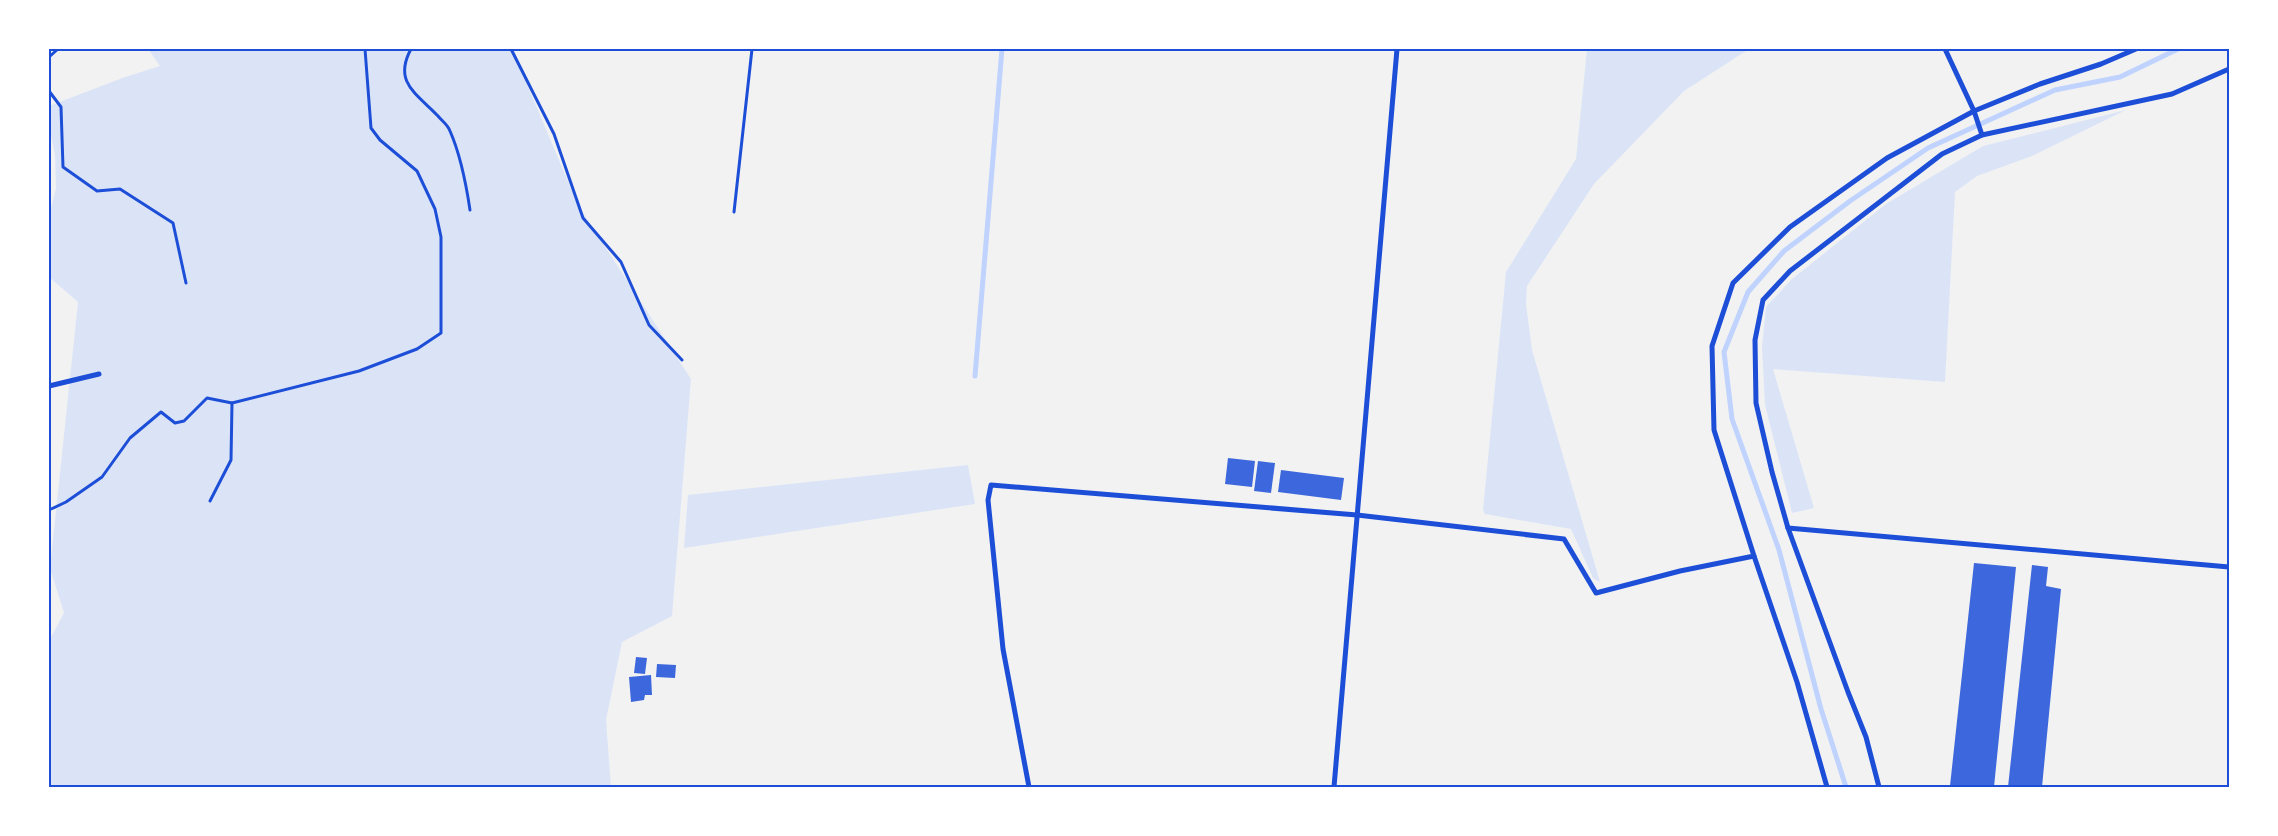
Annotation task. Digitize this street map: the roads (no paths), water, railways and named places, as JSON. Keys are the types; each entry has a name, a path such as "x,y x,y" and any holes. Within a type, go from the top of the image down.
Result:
{"street":[{"path":"1334,787 1398,49"},
{"path":"1945,49 1974,111 1982,135"},
{"path":"1827,787 1797,682 1714,430 1712,346 1733,283 1798,222 1887,158 1974,111 2040,84 2102,64 2136,49"},
{"path":"1879,787 1866,737 1788,528 1772,472 1756,403 1755,340 1762,300 1790,271 1942,154 1982,135 2172,94 2229,69"},
{"path":"49,386 99,374"},
{"path":"1029,787 1003,649 988,500 991,485 1357,515 1564,539 1596,593 1680,571 1754,556"},
{"path":"1788,528 2229,567"}],"waterway":[{"path":"975,376 1002,49"},
{"path":"1846,787 1821,709 1779,550 1732,419 1724,352 1748,292 1784,251 1850,201 1928,148 2055,90 2120,77 2178,49"}]}
